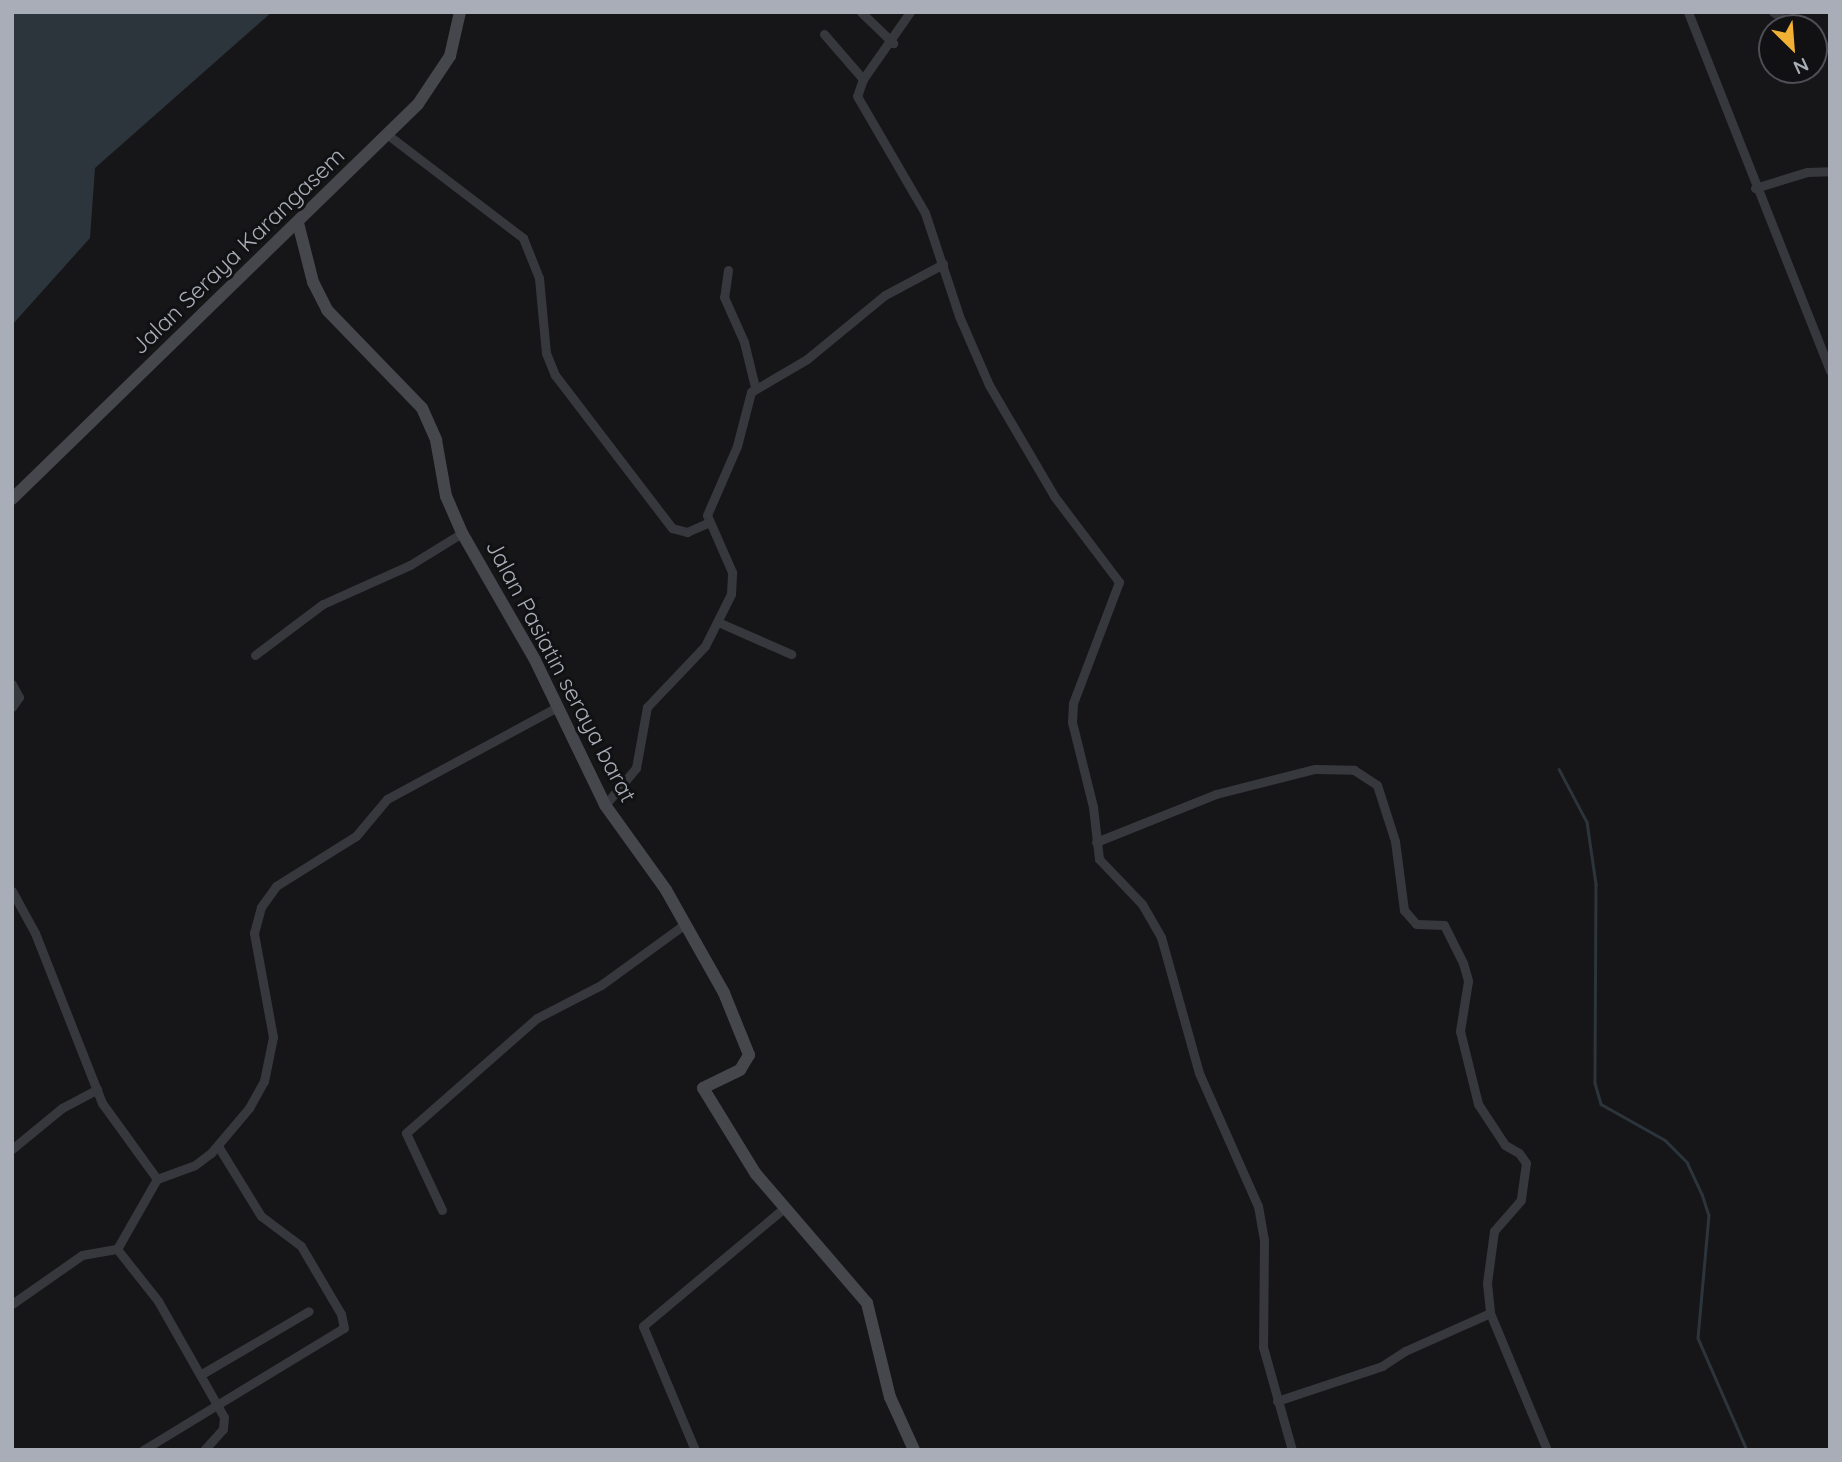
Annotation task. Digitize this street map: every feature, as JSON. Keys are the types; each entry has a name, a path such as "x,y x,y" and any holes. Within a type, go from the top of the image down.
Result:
{"street":[{"name":"Jalan Seraya Karangasem","path":"12,499 388,135 441,74 455,42 460,12"},
{"path":"861,12 893,43"},
{"path":"910,12 893,43 863,79 859,99 911,184 943,264 959,316 989,384 1054,496 1119,582 1071,715 1094,807 1096,842 1105,867 1142,904 1161,937 1199,1073 1258,1206 1264,1240 1263,1347 1292,1450"},
{"path":"1688,12 1755,188 1830,371"},
{"path":"824,34 863,79"},
{"path":"388,135 523,238 539,278 547,353 555,374 672,528 687,532 707,523"},
{"path":"1755,188 1807,172 1830,171"},
{"name":"Jalan Pasiatin seraya barat","path":"298,223 313,282 327,310 416,401 427,418 446,496 462,533 516,625 605,805 648,862 724,993 749,1050 740,1070 703,1088 735,1145 783,1209"},
{"path":"605,805 636,768 647,707 705,646 718,622 733,582 707,523 709,506 737,446 745,407 755,387 807,359 884,295 943,264"},
{"path":"728,270 724,297 744,341 755,387"},
{"path":"255,655 313,609 410,565 462,533"},
{"path":"718,622 791,654"},
{"path":"12,684 19,697 12,708"},
{"path":"117,1249 157,1179 195,1165 218,1146 249,1108 271,1057 274,1037 254,933 261,907 271,892 293,873 356,836 387,799 556,707"},
{"path":"1096,842 1216,794 1315,769 1354,770 1377,785 1395,841 1404,910 1416,924 1444,925 1463,963 1468,981 1460,1031 1478,1104 1505,1145 1520,1153 1526,1163 1521,1200 1501,1220 1489,1250 1490,1313 1547,1450"},
{"path":"12,891 35,933 111,1118 157,1179"},
{"path":"442,1210 406,1133 537,1018 601,985 685,924"},
{"path":"12,1149 62,1108 97,1088"},
{"path":"143,1450 344,1327 301,1246 261,1216 218,1146"},
{"path":"695,1450 643,1326 783,1209 867,1303 890,1397 914,1450"},
{"path":"12,1304 82,1255 117,1249"},
{"path":"117,1249 142,1276 217,1406 225,1426 204,1450"},
{"path":"200,1375 309,1311"},
{"path":"1277,1401 1382,1366 1405,1351 1490,1313"}],"shaded area":[{"path":"12,12 272,12 95,168 90,238 12,325"}],"waterway":[{"path":"1559,769 1587,822 1596,884 1595,1083 1601,1104 1665,1140 1687,1162 1702,1194 1709,1215 1698,1338 1747,1450"}]}
